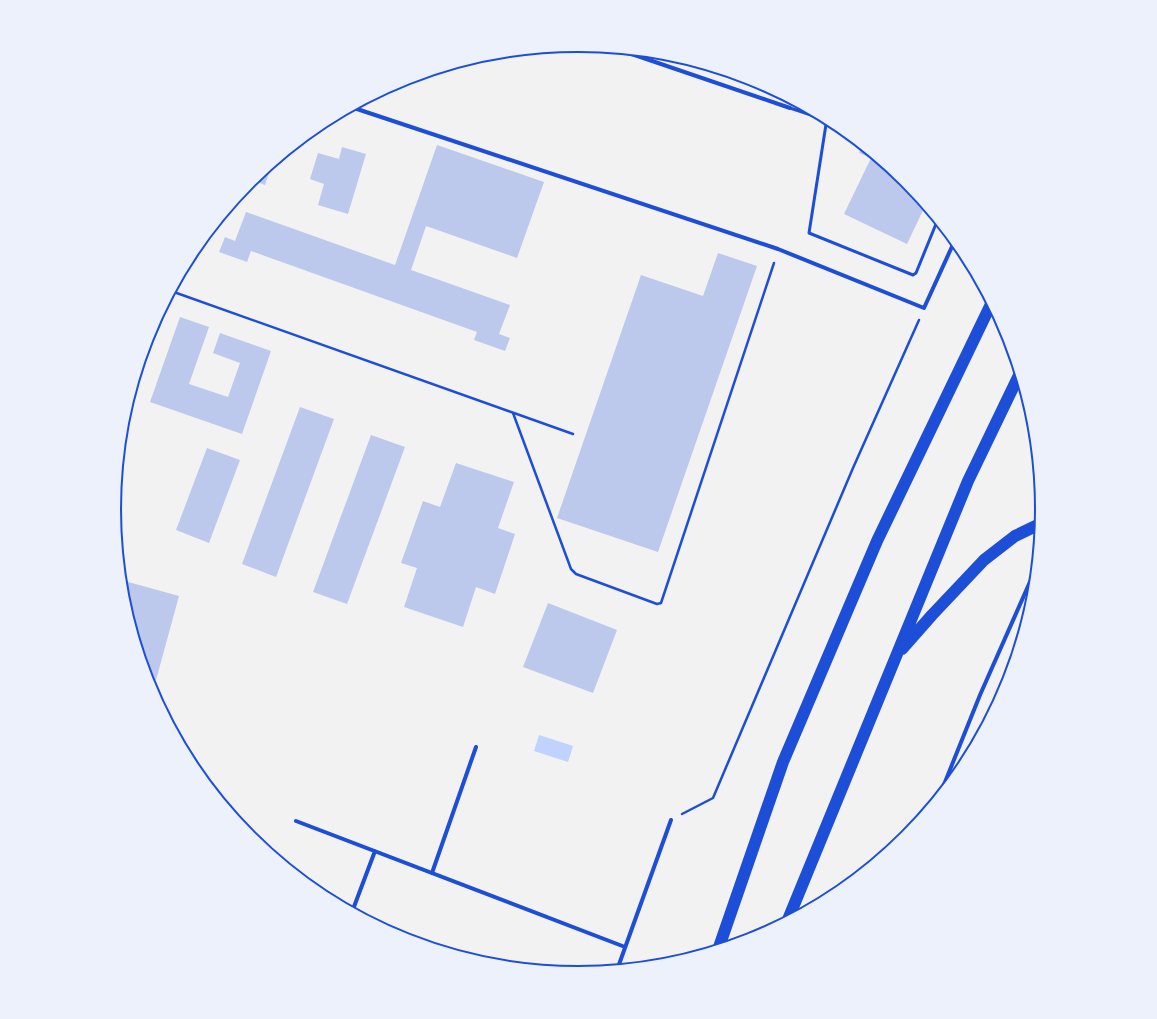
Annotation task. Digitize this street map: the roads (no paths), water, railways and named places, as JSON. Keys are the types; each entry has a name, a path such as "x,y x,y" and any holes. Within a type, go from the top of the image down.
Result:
{"highway":[{"path":"720,945 786,755 878,541 989,308"},
{"path":"790,915 968,481 1017,380"},
{"path":"895,657 984,560 1015,536 1035,526"}],"street":[{"path":"637,56 790,108"},
{"path":"357,109 778,249 924,308 952,246"},
{"path":"945,783 980,695 1030,582"},
{"path":"432,873 476,747"},
{"path":"620,965 671,820"},
{"path":"296,821 625,947"},
{"path":"354,908 375,851"}],"lane":[{"path":"790,108 807,113"},
{"path":"826,125 809,233 913,275 916,273 936,225"}],"water":[{"path":"539,735 573,746 568,762 534,751"}]}
